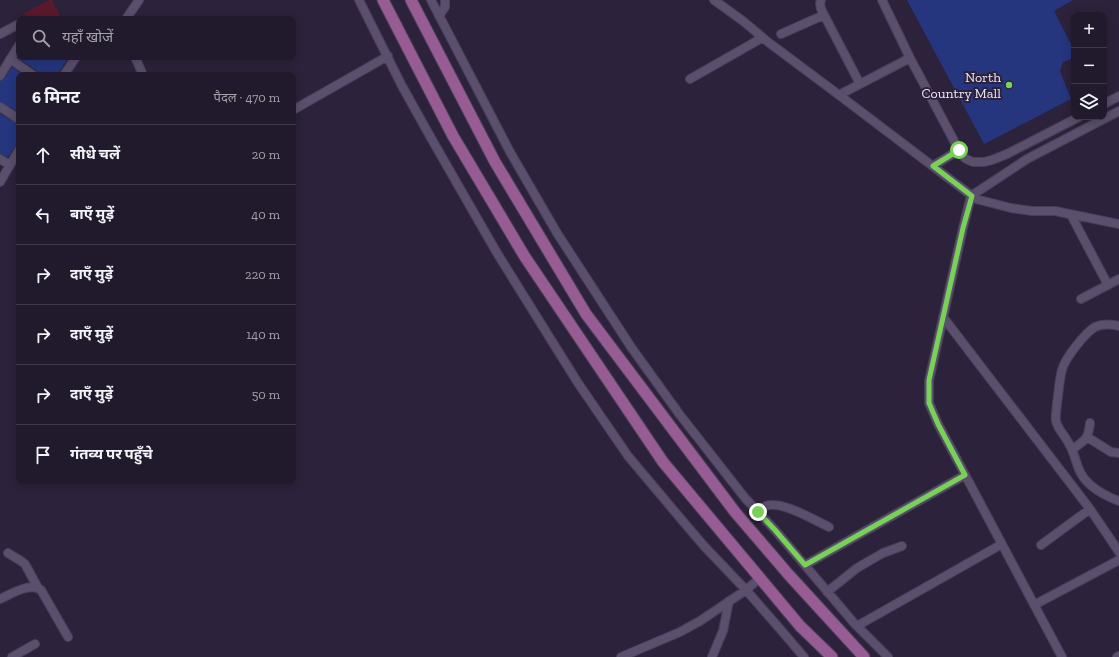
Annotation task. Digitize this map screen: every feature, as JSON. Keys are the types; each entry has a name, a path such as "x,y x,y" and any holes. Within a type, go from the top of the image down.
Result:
{"main road":[{"path":"383,0 453,136 525,257 664,462 800,626 832,657"},
{"path":"411,0 495,162 586,314 735,512 789,575 864,657"}],"street":[{"path":"128,16 139,0"},
{"path":"359,0 406,92 497,253 578,382 628,456 704,546 746,590 804,657"},
{"path":"431,0 510,152 557,233 631,347 712,457 745,498 775,530 857,626 888,657"},
{"path":"439,16 445,7 445,0"},
{"path":"714,0 743,21 762,38 839,94 972,196 983,202 1011,208 1055,212 1119,224"},
{"path":"821,0 820,6 860,84"},
{"path":"882,0 910,58 964,158 973,162 992,160 1008,154 1073,120"},
{"path":"781,34 824,14"},
{"path":"0,34 16,26"},
{"path":"690,79 762,38"},
{"path":"0,76 16,50"},
{"path":"296,108 388,56"},
{"path":"839,94 910,58"},
{"path":"10,59 29,72"},
{"path":"66,72 74,60"},
{"path":"136,60 142,72"},
{"path":"1107,102 1119,96"},
{"path":"0,107 16,117"},
{"path":"1062,657 938,424 929,403 929,380 963,228 972,196 1027,159 1119,111"},
{"path":"933,166 959,150"},
{"path":"0,182 16,155"},
{"path":"0,160 10,165"},
{"path":"1071,215 1108,285"},
{"path":"1080,299 1119,279"},
{"path":"943,317 1090,509 1119,552"},
{"path":"1119,326 1102,324 1096,327 1087,334 1068,357 1062,369 1056,421 1061,433 1072,450 1078,469 1086,482 1097,490 1119,500"},
{"path":"1072,450 1086,439 1089,433 1090,423"},
{"path":"1087,437 1111,452 1119,453"},
{"path":"805,565 965,475"},
{"path":"758,512 764,506 772,505 785,507 829,527"},
{"path":"1041,545 1090,509"},
{"path":"857,626 1002,544"},
{"path":"827,592 858,568 883,553 902,546"},
{"path":"8,553 25,564 68,637"},
{"path":"1034,605 1119,560"},
{"path":"621,657 680,632 700,621 746,590 760,578"},
{"path":"0,599 31,587 38,588"},
{"path":"712,657 723,631 729,601"},
{"path":"12,657 35,644"}],"shaded area":[{"path":"49,0 52,0 60,16 27,16 23,14"}],"building":[{"name":"North Country Mall","path":"907,0 1073,0 1054,11 1071,44 1071,59 1063,62 1060,71 1071,99 984,144"},
{"path":"21,60 67,60 59,72 37,72"},
{"path":"12,67 19,72 16,72 16,110 0,102 0,81 4,79"},
{"path":"0,114 16,122 16,146 8,157 0,154"}],"place":[{"name":"North Country Mall","path":"1009,85"}],"route":[{"path":"758,512 805,565 965,475 938,424 929,403 929,380 963,228 972,196 933,166 959,150"}]}
